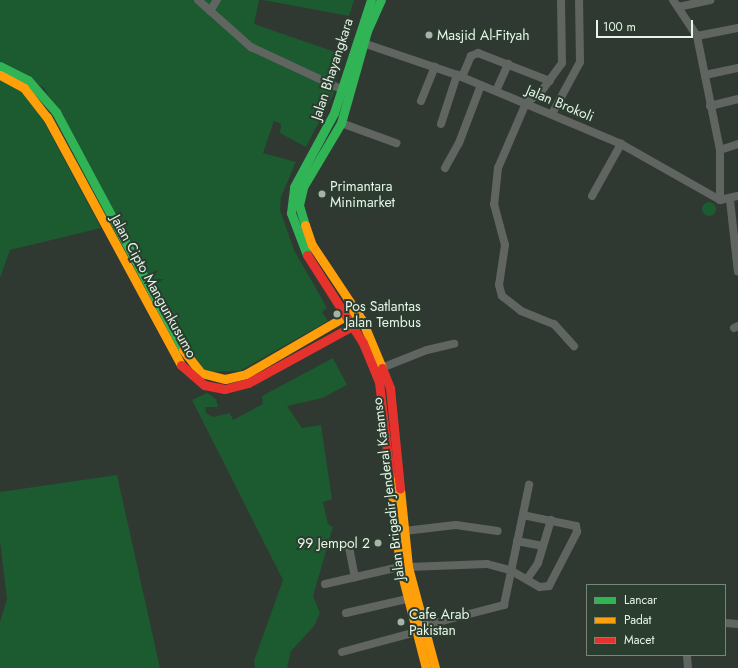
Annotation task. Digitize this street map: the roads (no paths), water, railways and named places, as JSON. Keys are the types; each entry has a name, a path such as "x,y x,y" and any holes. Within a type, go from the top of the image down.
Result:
{"main road":[{"name":"Jalan Bhayangkara","path":"345,316 304,252 291,213 294,187 326,133 371,0"},
{"name":"Jalan Bhayangkara","path":"355,312 312,245 299,205 306,182 341,123 363,43 381,0"},
{"name":"Jalan Cipto Mangunkusumo","path":"0,66 28,80 42,94 100,195 183,351 201,372 226,379 246,374 345,316 355,312"},
{"name":"Jalan Cipto Mangunkusumo","path":"0,75 24,88 35,100 183,368 204,385 225,389 248,383 362,320"},
{"path":"91,200 100,195"},
{"name":"Jalan Brigadir Jenderal Katamso","path":"355,312 362,320 384,367 394,413 397,502 404,531 404,567 419,629 426,668"},
{"name":"Jalan Brigadir Jenderal Katamso","path":"345,316 352,326 379,382 397,502 407,599 435,668"}],"street":[{"path":"198,0 251,47 341,89"},
{"path":"210,11 217,0"},
{"path":"561,0 562,63 550,81 526,103 496,176 495,211 505,245 500,292 521,311 554,324 574,346"},
{"path":"549,113 580,62 578,0"},
{"path":"710,0 675,3 697,36 720,150 720,200"},
{"path":"697,36 738,28"},
{"name":"Jalan Brokoli","path":"363,43 460,76 621,144 720,200 730,200 738,196"},
{"path":"441,124 460,76 475,53 508,64 550,81"},
{"path":"496,91 508,64"},
{"path":"421,101 435,67"},
{"path":"705,75 738,68"},
{"path":"445,168 459,143 481,85"},
{"path":"710,106 738,99"},
{"path":"341,123 396,143"},
{"path":"592,196 621,144"},
{"path":"720,150 738,144"},
{"path":"730,200 734,222 738,272"},
{"path":"384,367 427,350 454,344"},
{"path":"342,652 419,629 501,608 508,596 510,570 529,485"},
{"path":"325,584 404,567 482,564 510,570 540,587 549,586 577,532 572,522 523,515"},
{"path":"527,579 538,563 551,520"},
{"path":"404,531 456,525 498,531"},
{"path":"517,541 543,546"},
{"path":"350,548 355,577"},
{"path":"346,613 407,599"},
{"path":"726,623 738,624"},
{"path":"687,656 688,668"}],"place":[{"name":"Masjid Al-Fityah","path":"429,35"},
{"name":"Primantara Minimarket","path":"322,194"},
{"name":"Pos Satlantas Jalan Tembus","path":"337,314"},
{"name":"99 Jempol 2","path":"378,543"},
{"name":"Cafe Arab Pakistan","path":"401,622"}]}
